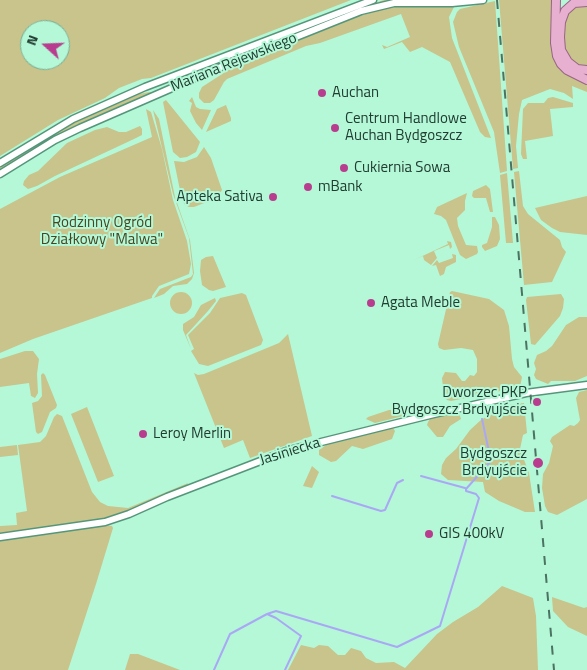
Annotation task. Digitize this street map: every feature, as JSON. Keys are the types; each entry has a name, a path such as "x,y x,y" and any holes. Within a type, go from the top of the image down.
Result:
{"main road":[{"path":"556,0 555,43 557,56 567,70 587,80"},
{"path":"587,2 574,3 563,14 560,42 563,56 568,62 577,69 587,70"}],"street":[{"name":"Mariana Rejewskiego","path":"0,163 73,119 145,87 373,0"},
{"name":"Mariana Rejewskiego","path":"0,174 55,140 80,128 211,71 362,12 394,3 452,4 483,0"},
{"name":"Jasiniecka","path":"0,537 105,522 289,450 526,393 587,385"}],"green space":[{"path":"0,0 351,0 151,78 142,79 119,88 105,98 58,120 0,156"},
{"path":"384,0 395,0 361,9 173,85 172,83 256,47"},
{"path":"499,0 552,0 551,42 557,65 564,72 587,85 587,92 572,86 573,99 564,93 550,89 522,100 516,146 518,168 513,169"},
{"path":"495,1 507,171 500,173 494,132 459,47 453,22 460,9"},
{"path":"412,5 454,7 449,17 452,38 491,138 485,137 480,132 450,62 422,47 410,52 402,42 384,49 382,45 387,47 410,37 401,14 320,43 306,46 227,79 214,100 210,103 204,103 199,98 202,87 233,67 359,16 386,8"},
{"path":"587,5 587,67 572,62 564,50 563,42 564,20 577,6"},
{"path":"152,93 67,130 0,171 0,167 68,125 139,94"},
{"path":"192,97 196,107 211,110 202,130 190,111 192,103 189,101"},
{"path":"553,97 573,103 573,107 550,109 553,136 525,141 527,159 523,159 521,154 523,109 528,103 544,103 548,98"},
{"path":"166,100 200,142 196,152 187,157 180,158 173,152 163,102"},
{"path":"226,105 231,121 206,132 217,109"},
{"name":"Rodzinny Ogród Działkowy \"Malwa\"","path":"146,109 151,112 162,149 173,200 187,241 191,264 189,274 159,286 152,298 33,339 0,353 0,209 60,177 152,137"},
{"path":"153,110 159,119 175,197 190,240 194,273 192,279 187,284 173,286 164,294 154,298 160,289 191,277 193,274 189,238 173,194"},
{"path":"140,126 142,135 37,186 28,189 23,185 29,175 38,171 67,143 95,130 107,127 119,132 126,132"},
{"path":"204,147 211,158 222,190 217,198 194,207 189,207 182,200 174,161 184,162 197,157"},
{"path":"519,171 523,206 528,214 560,240 566,252 552,282 524,285 514,172"},
{"path":"507,173 513,243 506,243 500,175"},
{"path":"486,185 490,189 493,212 490,212 486,198 474,198 472,196 473,191"},
{"path":"467,193 465,210 457,218 458,226 466,245 477,246 478,252 466,259 460,255 446,220 434,214 437,207"},
{"path":"587,196 587,235 560,232 552,228 541,220 535,208"},
{"path":"492,217 495,217 499,225 500,239 497,246 485,251 482,245 487,243 492,227"},
{"path":"447,241 451,242 452,247 450,249 449,245 434,251 437,258 431,265 424,260 423,256 414,260 448,244"},
{"path":"452,254 456,255 456,262 446,267 444,274 440,276 436,265 432,266 437,260 439,263 453,258"},
{"path":"213,256 226,287 213,291 202,285 200,271 201,260"},
{"path":"181,292 189,295 192,303 189,311 181,314 173,311 170,303 173,295"},
{"path":"450,292 489,299 504,310 509,326 514,367 522,377 520,387 451,401 447,400 444,396 442,378 445,372 456,373 462,381 465,381 470,375 474,376 477,372 477,359 473,350 461,348 444,350 439,348 438,344"},
{"path":"242,293 246,295 263,340 261,345 208,366 199,364 191,351 194,349 188,335 210,313 220,298"},
{"path":"561,294 564,299 560,316 535,345 531,344 527,297"},
{"path":"215,298 216,301 186,335 191,349 183,330 183,324 194,317 201,305"},
{"path":"579,317 587,317 587,376 575,381 551,381 548,384 536,379 534,363 537,355 552,346 566,325"},
{"path":"288,334 312,436 250,458 243,440 224,448 194,373 198,375 204,374 279,343"},
{"path":"25,351 33,351 39,359 37,374 38,393 35,398 31,396 29,383 0,387 0,359"},
{"path":"43,373 57,405 50,412 42,432 38,434 36,432 32,403 38,401 42,396 41,375"},
{"path":"587,390 587,499 557,515 548,512 542,488 543,474 549,463 553,446 550,441 552,437 570,425 574,426 578,423 580,420 576,398 579,392"},
{"path":"495,403 509,405 524,403 527,433 523,435 520,449 529,473 535,512 525,512 499,501 485,492 483,482 448,480 441,474 442,465 446,458 456,449 470,430 482,419 495,413 489,406"},
{"path":"87,407 114,476 98,482 71,414"},
{"path":"401,409 405,412 403,416 375,423 366,419 389,410"},
{"path":"447,413 459,413 461,419 450,426 443,437 437,437 427,425 428,422 430,419"},
{"path":"57,414 62,416 92,492 100,502 108,506 128,508 188,483 187,485 127,511 98,520 0,533 0,526 17,525 16,513 27,511 18,445 40,442 46,436"},
{"path":"393,428 395,431 392,439 363,449 352,446 336,461 331,462 319,455 319,450 329,443"},
{"path":"17,445 18,455 0,457 0,447"},
{"path":"312,466 319,472 312,488 303,486"},
{"path":"104,525 112,526 113,528 68,670 0,670 0,541"},
{"path":"502,586 533,598 536,616 538,670 288,670 301,645 314,648 319,645 328,646 338,655 345,655 351,648 361,651 366,658 376,663 394,662 405,668 437,634 478,607"},
{"path":"552,597 584,608 587,607 587,636 568,627 553,611"},
{"path":"130,654 138,654 180,670 125,670"}],"waterway":[{"path":"214,670 230,634 276,611 397,647 440,626 479,498 476,494 466,491 466,489 491,461 482,419"},
{"path":"421,476 465,488"},
{"path":"332,496 381,511 385,510 397,483 403,480"},
{"path":"267,614 276,618 301,636 285,670"}],"railway":[{"path":"497,0 554,670"}],"place":[{"name":"Auchan","path":"322,93"},
{"name":"Centrum Handlowe Auchan Bydgoszcz","path":"335,128"},
{"name":"Cukiernia Sowa","path":"344,168"},
{"name":"mBank","path":"308,187"},
{"name":"Apteka Sativa","path":"273,197"},
{"name":"Agata Meble","path":"371,303"},
{"name":"Dworzec PKP Bydgoszcz Brdyujście","path":"537,402"},
{"name":"Leroy Merlin","path":"143,434"},
{"name":"Bydgoszcz Brdyujście","path":"538,463"},
{"name":"GIS 400kV","path":"429,534"}]}
